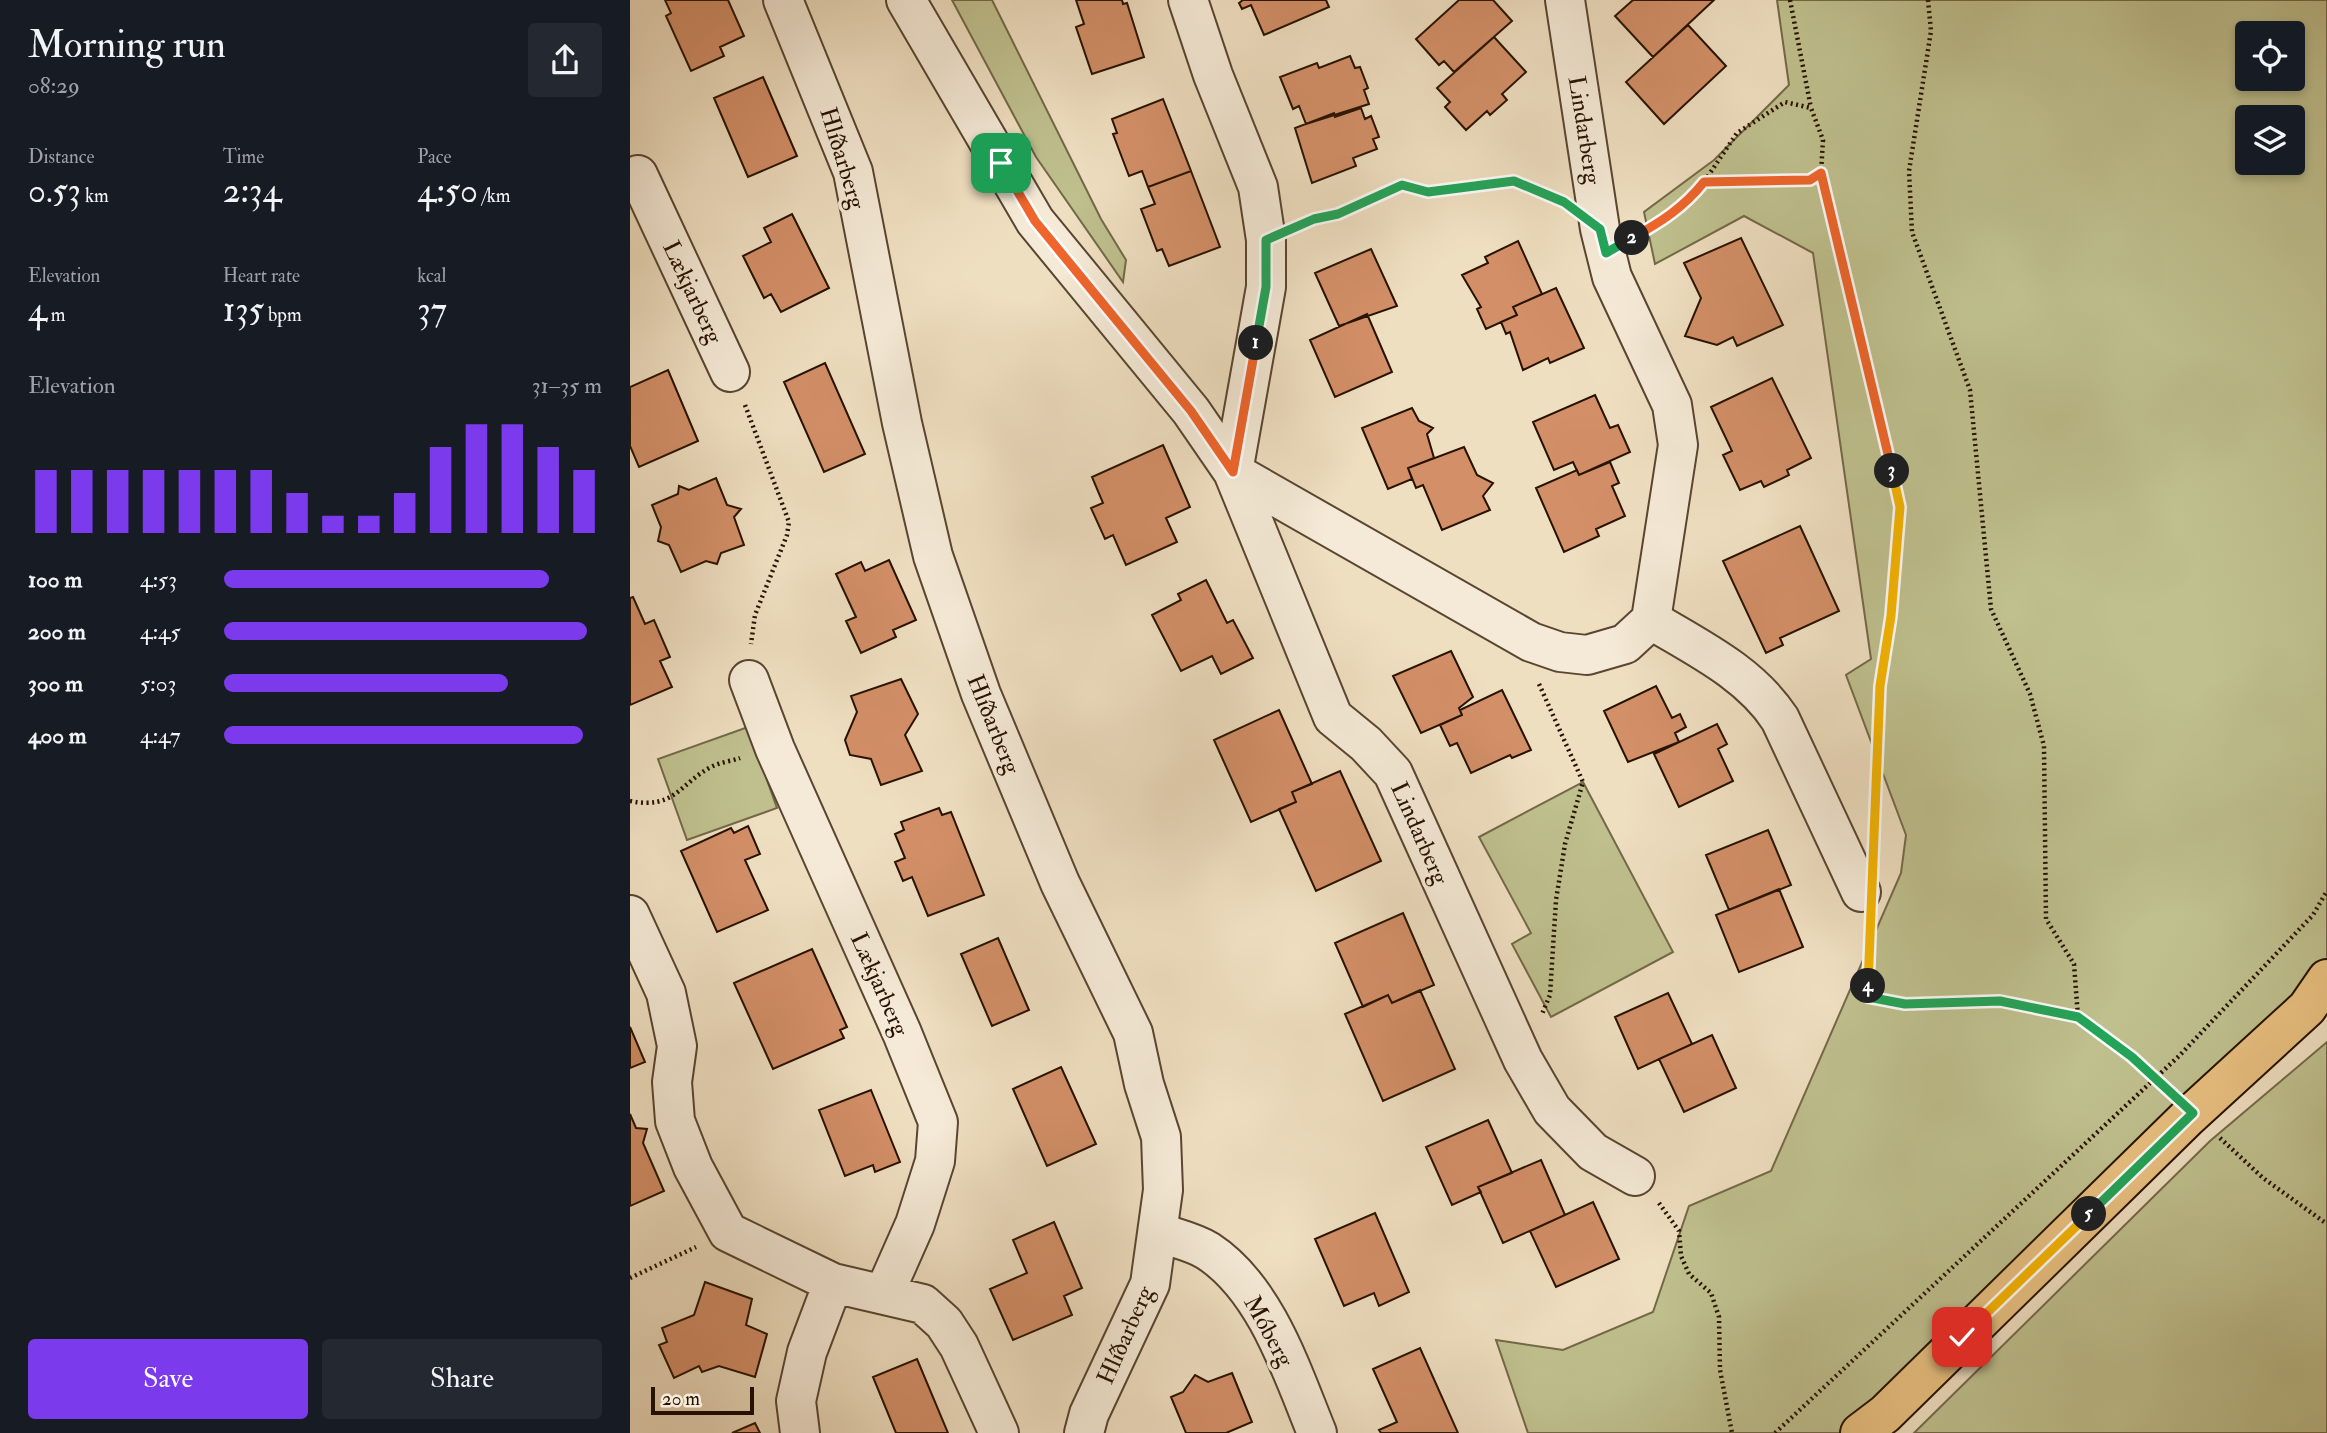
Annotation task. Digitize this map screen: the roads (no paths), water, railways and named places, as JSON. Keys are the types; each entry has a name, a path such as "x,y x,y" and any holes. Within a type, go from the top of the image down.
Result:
{"main road":[{"path":"1860,1433 1885,1414 2193,1113 2307,1008 2327,979"}],"street":[{"name":"Hlíðarberg","path":"783,0 853,172 902,424 933,556 981,694 1060,883 1133,1033 1144,1084 1161,1137 1163,1190 1150,1284 1089,1414 1084,1433"},
{"name":"Lindarberg","path":"906,0 1035,221 1191,411 1233,472 1333,717 1366,744 1393,773 1523,1060 1552,1110 1593,1152 1635,1176"},
{"path":"1188,0 1213,75 1258,187 1266,240 1266,287 1233,472"},
{"name":"Lindarberg","path":"1233,472 1531,642 1560,652 1587,655 1625,644 1651,620 1678,445 1672,405 1612,277 1603,241 1565,0"},
{"name":"Lækjarberg","path":"633,171 730,372"},
{"path":"1651,620 1731,669 1764,694 1780,719 1865,904"},
{"name":"Lækjarberg","path":"749,680 775,749 902,1033 938,1122 935,1161 915,1224 884,1294"},
{"path":"630,915 668,1006 677,1046 672,1082 675,1121 693,1167 728,1232 833,1283 923,1304 944,1323 959,1346 999,1433"},
{"name":"Móberg","path":"1158,1232 1209,1252 1251,1293 1280,1341 1317,1433"},
{"path":"800,1433 796,1401 807,1352 833,1283"}]}
